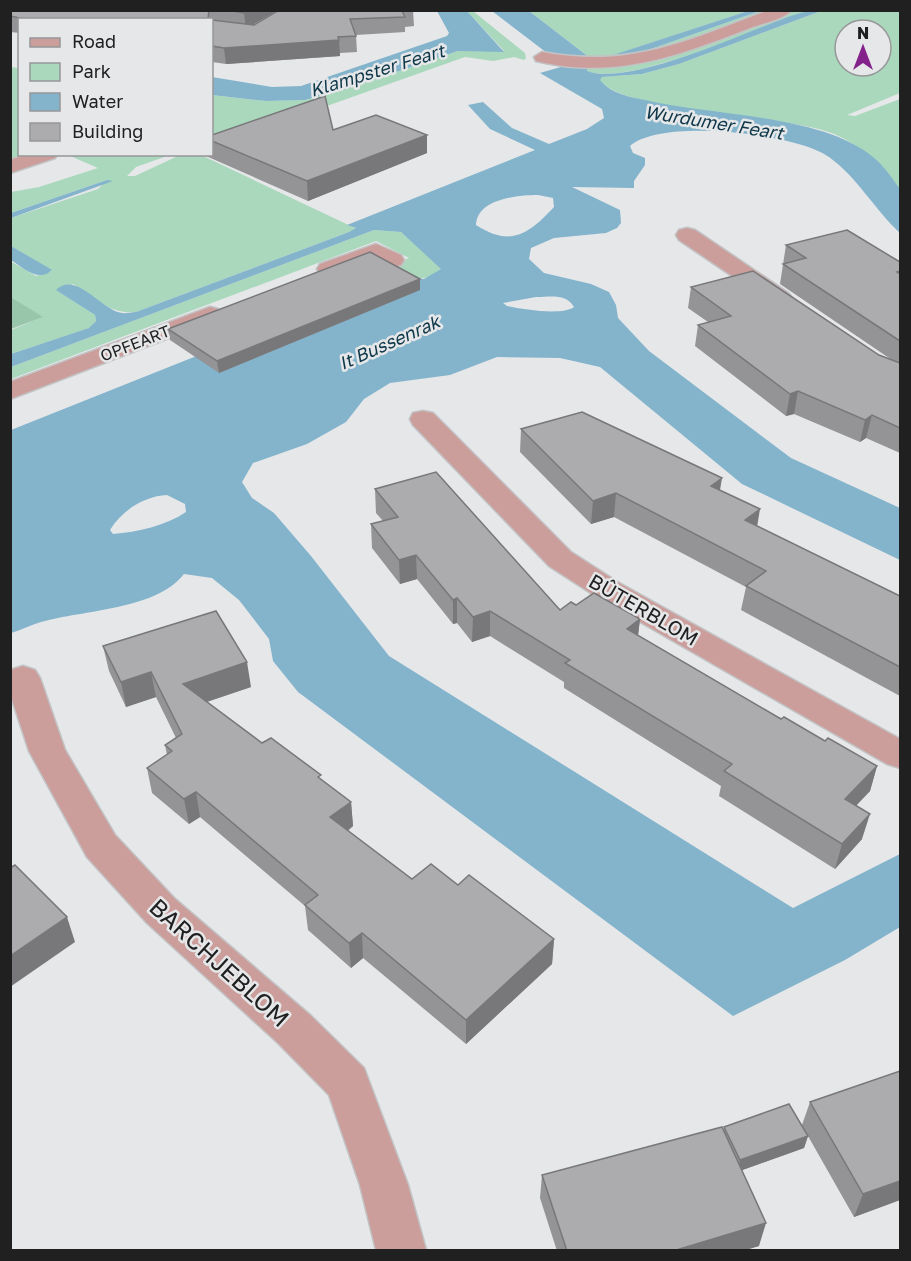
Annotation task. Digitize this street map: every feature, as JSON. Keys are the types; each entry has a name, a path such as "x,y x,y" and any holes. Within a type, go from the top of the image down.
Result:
{"street":[{"path":"542,57 573,63 613,64 653,57 785,10"},
{"path":"10,167 42,156"},
{"path":"687,235 794,308"},
{"path":"310,276 376,251 393,260"},
{"name":"OPFEART","path":"10,391 232,306"},
{"name":"BÛTERBLOM","path":"423,419 560,560 608,590 900,755"},
{"name":"BARCHJEBLOM","path":"23,678 47,751 101,846 161,912 294,1029 348,1083 384,1185 401,1251"}],"green space":[{"path":"467,11 473,11 525,53 526,58 524,60 514,57 493,61 465,57 279,123 213,139 213,95 266,101 305,100 337,92 458,51 504,51"},
{"path":"529,11 748,11 611,56 648,50 760,11 775,11 648,56 594,61"},
{"path":"791,11 807,11 696,53 663,63 607,74 586,71 587,68 622,65"},
{"path":"821,11 900,11 900,93 847,115 855,116 900,99 900,189 871,157 854,144 834,134 811,127 673,107 641,100 615,91 599,80 602,77 642,74 679,64"},
{"path":"10,67 18,68 18,156 31,156 10,162"},
{"path":"70,156 167,156 136,167 127,176 135,176 178,156 203,156 357,229 136,312 110,308 73,284 57,290 95,315 96,321 90,328 11,354 11,330 42,317 11,297 10,261 36,276 52,271 11,246 11,218 98,189 107,180 11,213 11,192 39,187 98,168"},
{"path":"374,230 401,232 442,268 430,277 409,276 388,267 409,258 376,241 11,379 11,367"},
{"path":"11,297 43,317 11,329"}],"water":[{"name":"Klampster Feart","path":"437,11 467,11 504,52 458,51 337,92 305,100 266,101 213,95 213,77 272,87 301,86 447,36 449,33"},
{"path":"492,11 529,11 594,61 580,67 587,68 587,71 607,74 660,64 690,55 794,15 807,11 821,11 679,64 642,74 602,77 600,80 620,94 672,105 796,124 825,132 851,143 873,157 900,189 900,233 839,165 812,148 760,136 698,131 646,137 630,146 633,153 645,158 645,165 634,181 634,188 572,187 620,210 621,223 617,228 606,233 554,238 531,248 529,259 544,273 591,284 609,292 616,305 618,318 649,351 791,458 900,508 900,560 742,484 600,367 560,358 497,357 450,375 390,383 364,399 346,422 307,444 253,463 242,482 252,498 274,513 311,556 389,656 793,908 900,854 900,927 845,960 733,1016 298,692 273,661 269,639 239,600 212,578 184,574 172,586 138,602 41,622 11,633 11,430 397,276 424,279 441,269 401,232 374,230 11,367 11,354 89,328 96,321 95,315 56,290 64,285 72,285 89,293 114,310 124,313 136,312 349,232 356,228 347,225 535,150 490,129 468,105 483,102 512,128 549,144 587,129 604,118 602,109 540,73 564,66","holes":["538,195 553,198 554,207 527,231 518,235 499,235 476,225 483,209 499,200","536,297 558,297 567,300 574,307 561,311 542,311 507,306 503,303","167,495 185,504 186,512 151,528 113,534 110,530 128,510 142,501"]},
{"path":"748,11 760,11 648,50 616,58 610,56"},
{"path":"107,180 113,181 11,218 11,213"},
{"path":"11,246 52,270 42,275 31,273 11,260"}],"building":[{"path":"10,10 209,10 208,18 20,18 10,16"},
{"path":"227,10 249,10 244,13"},
{"path":"279,10 413,10 402,11 405,17 350,19 356,36 338,37 339,40 224,48 213,46 213,20 254,25"},
{"path":"325,96 333,130 376,115 427,135 307,181 213,141 213,135"},
{"path":"847,230 900,262 900,271 897,272 900,274 900,341 783,264 806,258 786,245"},
{"path":"370,252 420,279 217,361 168,329"},
{"path":"753,271 879,355 900,363 900,428 872,415 865,420 798,391 790,394 698,325 731,316 691,287"},
{"path":"582,412 722,478 711,486 760,509 745,520 900,596 900,667 746,586 766,571 616,493 593,501 521,429"},
{"path":"436,472 560,610 571,602 576,605 594,593 640,619 627,629 781,719 784,717 825,741 828,738 877,766 845,799 870,814 842,844 724,771 732,764 565,663 570,660 490,611 473,617 457,598 453,600 416,555 399,560 371,524 398,517 375,489"},
{"path":"216,611 247,662 183,684 262,743 271,738 321,775 318,777 351,802 330,817 412,879 431,864 458,885 469,875 554,939 466,1020 362,933 349,943 305,905 318,895 196,792 184,799 147,768 172,751 165,745 182,734 151,672 121,682 103,646"},
{"path":"15,865 67,917 10,956 10,868"},
{"path":"900,1071 900,1181 863,1194 810,1102"},
{"path":"789,1104 808,1136 740,1160 724,1127"},
{"path":"722,1127 766,1223 673,1251 567,1251 542,1175"}],"water label":[{"name":"Wurdumer Feart","path":"714,122"},
{"name":"It Bussenrak","path":"389,342"}]}
